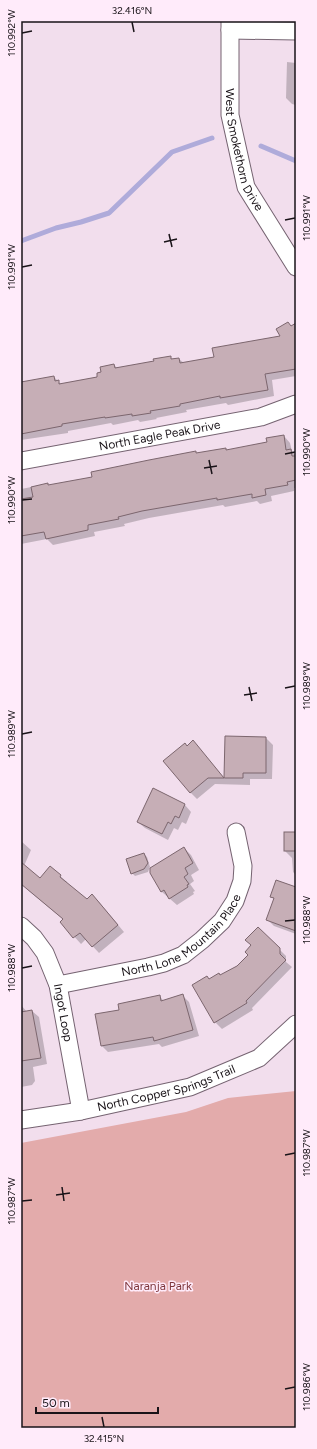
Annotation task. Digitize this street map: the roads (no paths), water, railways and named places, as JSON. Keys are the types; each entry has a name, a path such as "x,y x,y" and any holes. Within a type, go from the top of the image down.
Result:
{"street":[{"path":"230,26 296,31"},
{"name":"West Smokethorn Drive","path":"230,26 230,115 246,187 296,267"},
{"name":"North Eagle Peak Drive","path":"21,461 261,417 296,404"},
{"name":"North Lone Mountain Place","path":"58,985 164,963 183,955 202,940 222,921 235,901 242,881 243,866 236,832"},
{"name":"Ingot Loop","path":"21,926 34,938 46,953 58,985 81,1111"},
{"name":"North Copper Springs Trail","path":"21,1120 81,1111 190,1087 259,1058 296,1024"}],"waterway":[{"path":"21,241 56,228 109,213 172,152 212,138"},
{"path":"261,146 296,161"}],"park label":[{"name":"Naranja Park","path":"158,1286"}]}
